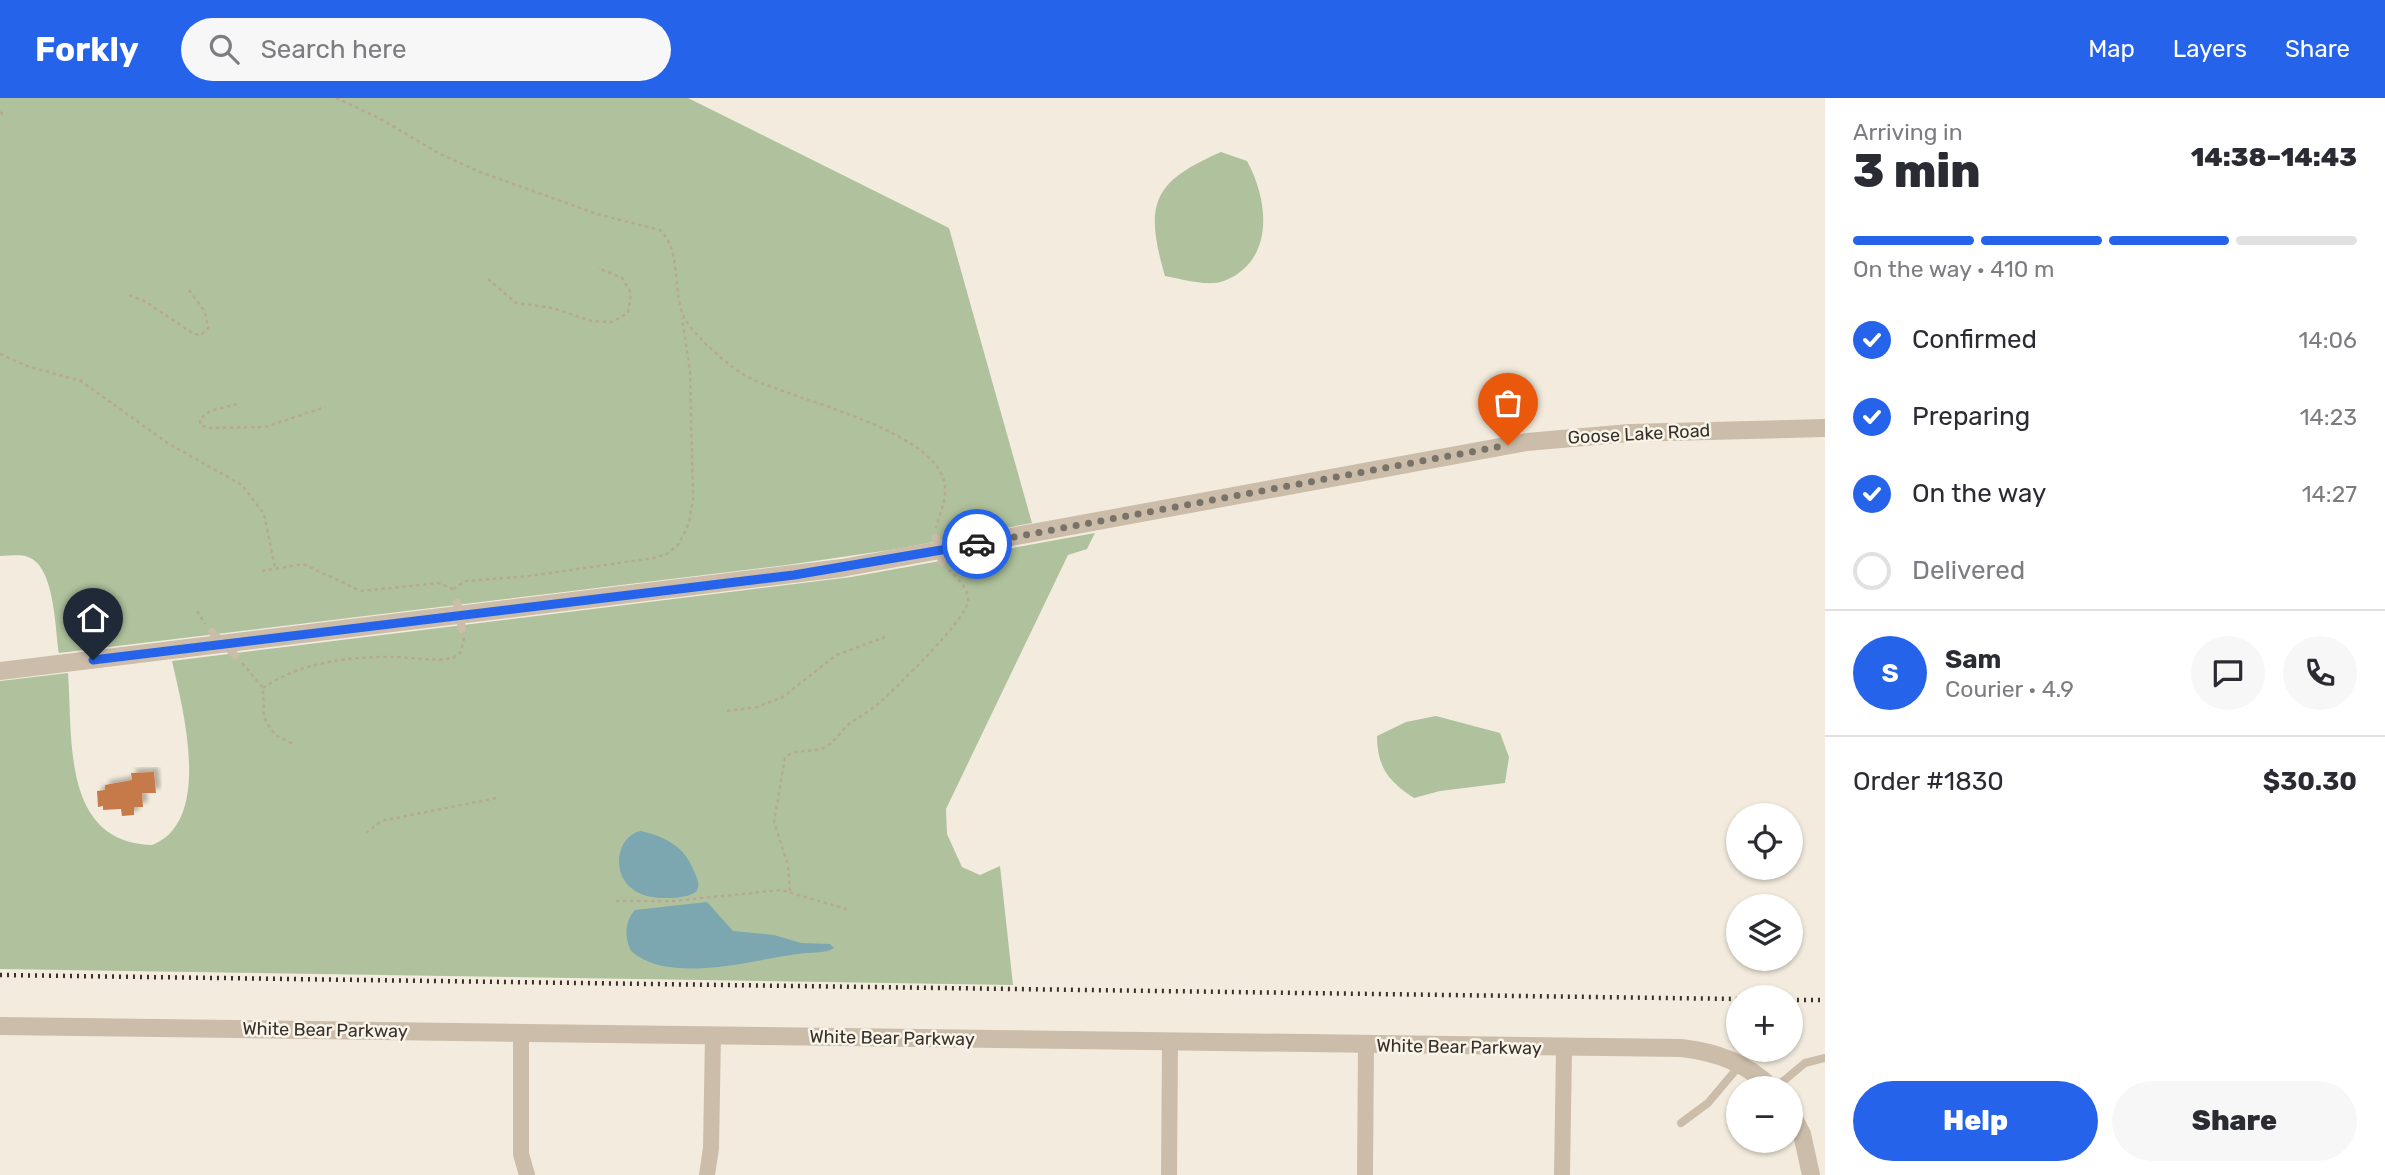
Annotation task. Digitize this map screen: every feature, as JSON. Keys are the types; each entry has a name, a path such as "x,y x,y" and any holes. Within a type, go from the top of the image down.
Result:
{"street":[{"name":"Goose Lake Road","path":"0,671 806,573 939,551 1508,445 1642,432 1825,428"},
{"name":"White Bear Parkway","path":"0,1026 1564,1049 1681,1048 1705,1051 1740,1065 1756,1076"},
{"path":"522,1033 521,1154 527,1175"},
{"path":"707,1175 711,1149 713,1035"},
{"path":"1169,1175 1170,1043"},
{"path":"1365,1175 1366,1046"},
{"path":"1562,1175 1564,1049"},
{"path":"1803,1139 1811,1175"}],"lane":[{"path":"1789,1076 1805,1063 1825,1058"},
{"path":"1681,1123 1708,1103 1740,1065"}],"path":[{"path":"336,98 379,118 440,154 480,172 597,214 660,230 670,247 690,371 693,499 689,523 679,544 667,554 653,558 529,576 466,581 453,589"},
{"path":"0,112 6,116"},
{"path":"488,279 502,294 516,303 553,308 590,321 612,322 628,313 631,293 622,278 598,268"},
{"path":"129,295 142,299 194,334 201,335 207,330 209,321 189,290"},
{"path":"681,311 698,336 743,374 838,410 930,456 938,467 945,490 939,551 967,594 967,607 955,626 884,699 850,723 827,746 791,753 785,758 774,827 786,858 790,891"},
{"path":"0,354 27,366 81,381 169,444 242,485 264,514 275,568"},
{"path":"237,404 206,413 200,419 200,425 209,428 265,427 325,407"},
{"path":"262,571 297,564 309,566 361,591 440,583 453,589"},
{"path":"263,688 291,672 328,663 386,656 453,658 463,648 453,589"},
{"path":"197,611 263,688 266,722 277,736 293,744"},
{"path":"727,711 757,707 783,698 836,655 885,637"},
{"path":"366,833 381,821 496,798"},
{"path":"616,901 662,902 775,890 790,891 850,910"}],"green space":[{"path":"0,98 688,98 949,228 1032,523 897,549 787,565 59,653 52,599 44,572 28,557 0,556"},
{"path":"1221,152 1247,161 1254,177 1263,211 1259,245 1241,272 1224,281 1202,283 1165,276 1155,230 1155,213 1159,198 1167,185 1180,174"},
{"path":"1095,533 1087,549 1068,555 946,809 947,834 962,867 980,875 1000,866 1013,985 0,969 0,681 68,673 73,755 78,782 87,806 101,826 122,839 152,845 171,832 182,813 188,789 187,734 172,661 851,577"},
{"path":"1436,716 1500,733 1509,757 1505,783 1440,791 1414,798 1391,780 1379,757 1377,736 1406,722"}],"water":[{"path":"641,831 666,840 685,855 698,882 696,892 684,897 663,898 644,895 631,888 623,878 619,866 620,854 631,835"},
{"path":"707,902 733,931 774,935 801,943 830,944 834,948 711,968 667,967 647,961 631,951 627,929 635,910"}],"building":[{"path":"154,772 156,793 142,793 143,807 134,807 134,815 122,816 121,809 103,810 103,806 98,807 97,791 105,790 105,785 132,780 131,773"}],"railway":[{"path":"0,975 1726,999"},
{"path":"1803,1000 1825,1000"}],"way so far":[{"path":"977,544 1508,445"}],"route":[{"path":"93,660 794,575 890,561 977,544"}]}
